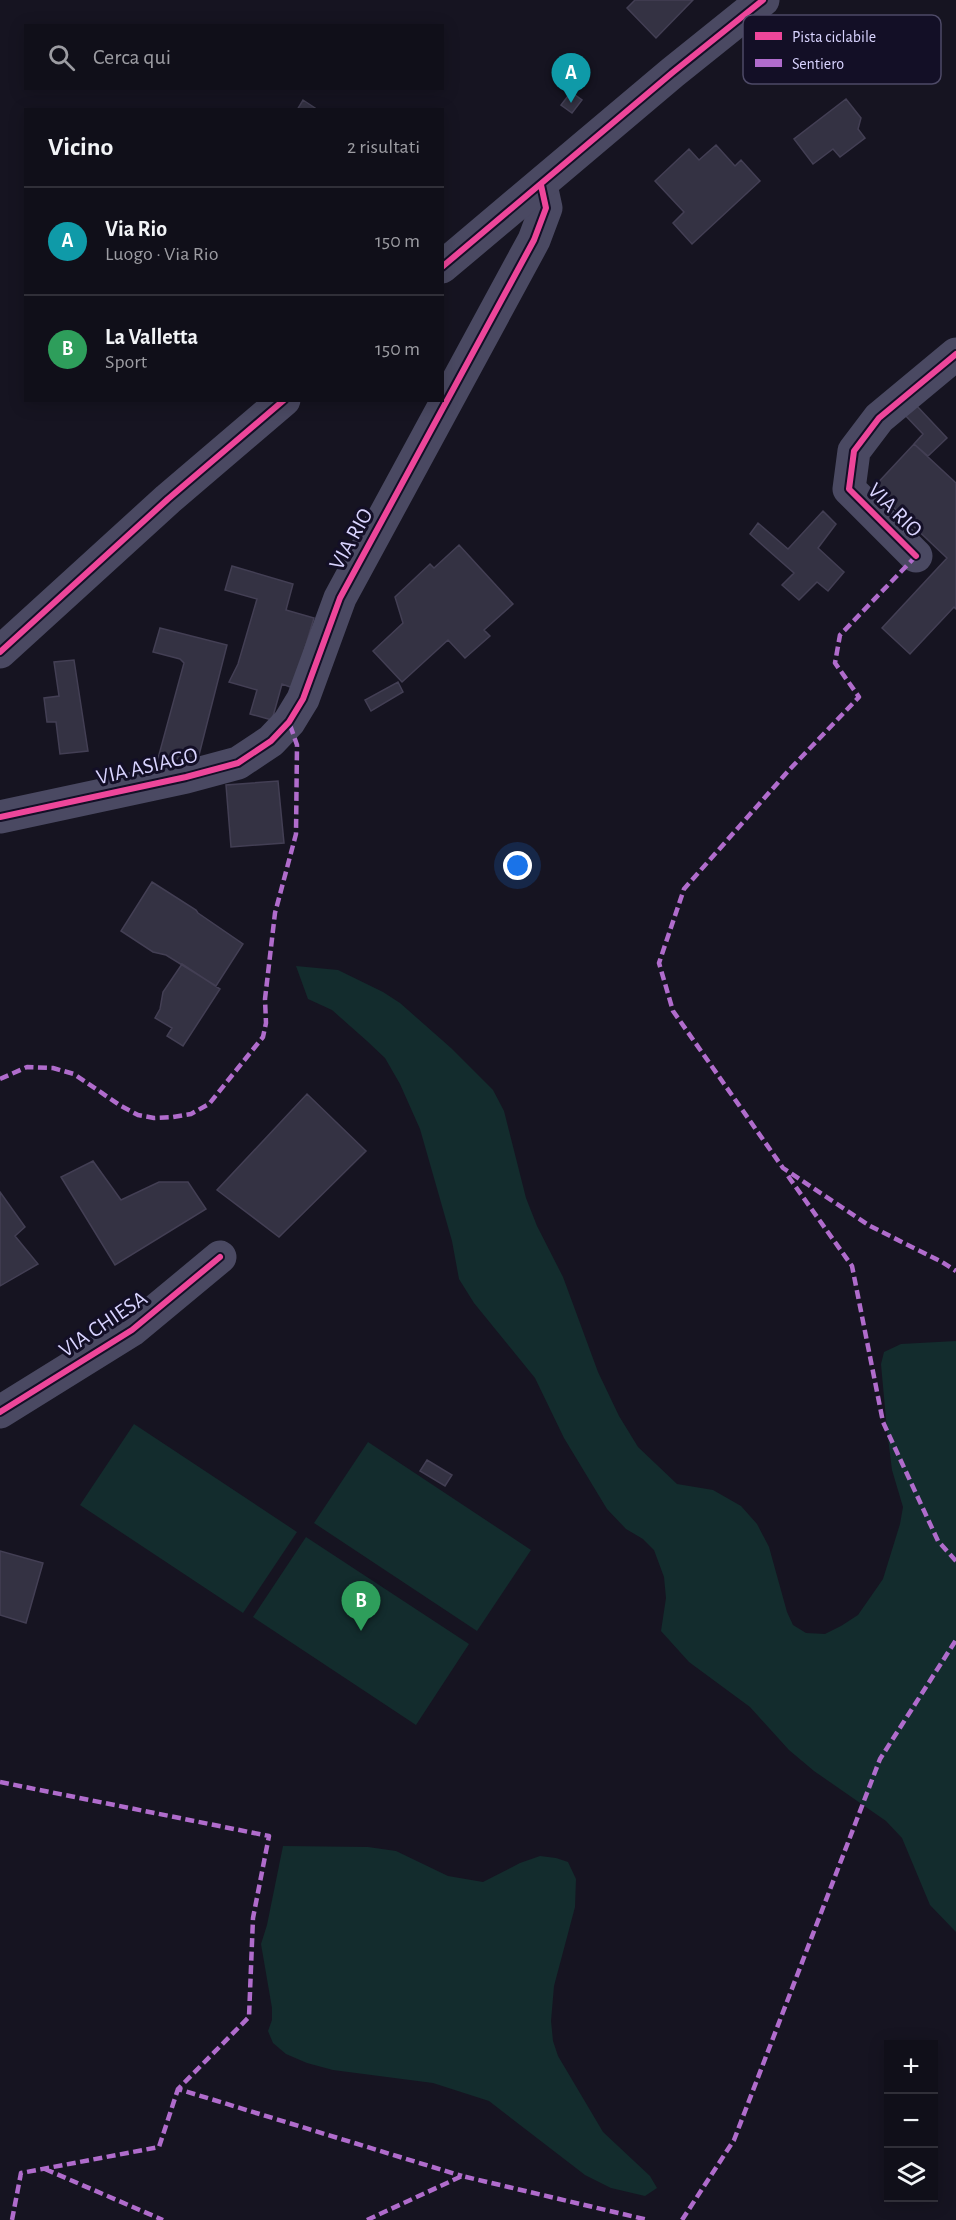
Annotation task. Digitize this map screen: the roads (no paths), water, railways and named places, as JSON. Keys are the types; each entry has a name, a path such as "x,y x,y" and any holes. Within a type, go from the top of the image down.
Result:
{"street":[{"path":"744,15 763,0"},
{"path":"444,265 743,16"},
{"name":"VIA RIO","path":"289,722 303,699 340,598 534,240 546,208 541,184"},
{"name":"VIA RIO","path":"916,556 849,489 854,451 879,418 956,354"},
{"path":"0,652 168,499 282,402"},
{"name":"VIA ASIAGO","path":"0,817 186,777 238,763 271,741 289,722"},
{"name":"VIA CHIESA","path":"0,1412 132,1330 220,1257"}],"place":[{"name":"Via Rio","path":"571,103"},
{"name":"La Valletta","path":"361,1631"}]}
